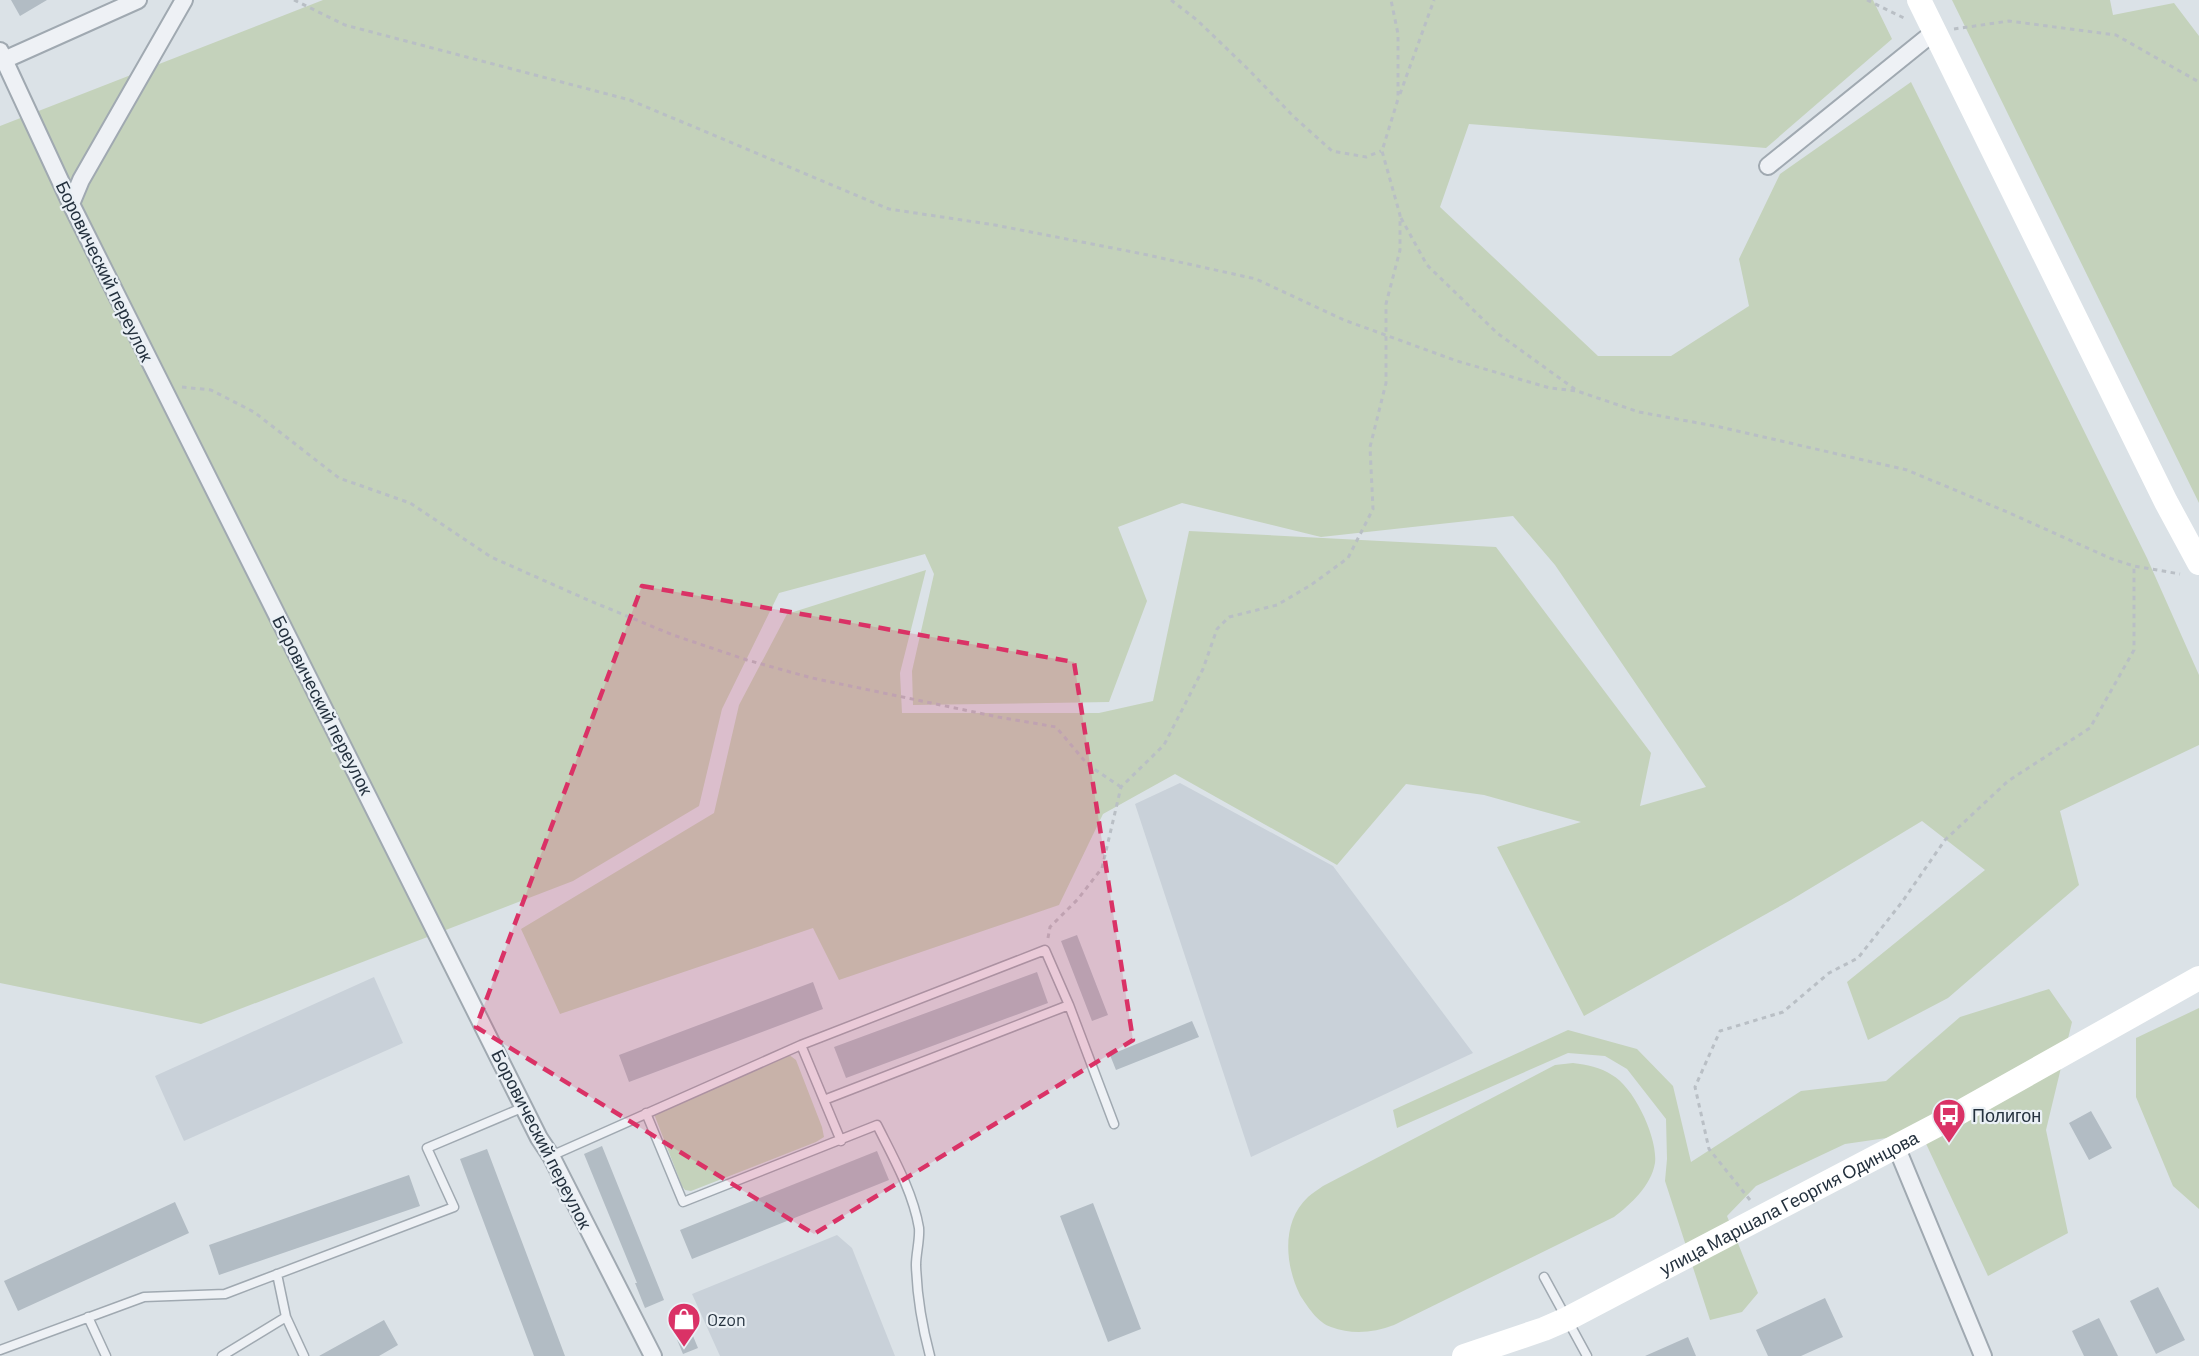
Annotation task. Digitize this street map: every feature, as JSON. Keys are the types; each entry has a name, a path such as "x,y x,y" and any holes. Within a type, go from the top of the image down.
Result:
{"street":[{"path":"2,56 138,0"},
{"path":"70,204 184,0"},
{"path":"1919,0 2166,501 2194,569"},
{"path":"1768,166 1934,32"},
{"name":"Боровический переулок","path":"2,56 70,204 524,1107 653,1356"},
{"name":"улица Маршала Георгия Одинцова","path":"1464,1356 1567,1319 1896,1146 2199,978"},
{"path":"1896,1146 1983,1356"}],"lane":[{"path":"550,1156 801,1045 1045,950 1069,1005 1114,1124"},
{"path":"824,1100 1069,1005"},
{"path":"801,1045 841,1141"},
{"path":"3,1351 144,1297 225,1294 454,1207 427,1148 524,1107"},
{"path":"646,1113 683,1202 877,1125 904,1180 919,1230 916,1262 917,1294 930,1356"},
{"path":"277,1274 286,1317 304,1356"},
{"path":"1544,1277 1587,1356"},
{"path":"88,1317 106,1356"},
{"path":"222,1356 286,1317"}],"path":[{"path":"294,0 345,26 630,100 889,209 1018,230 1256,279 1344,320 1457,361 1550,388 1577,391 1639,412 1720,427 1907,470 2006,510 2112,559 2134,566 2194,569"},
{"path":"1171,0 1197,20 1294,117 1332,150 1366,157 1382,151"},
{"path":"1390,0 1398,34 1398,99"},
{"path":"1434,0 1398,99 1382,151 1400,216 1427,265 1497,333 1577,391"},
{"path":"1867,0 1934,32 2009,21 2116,35 2199,82"},
{"path":"1045,950 1050,927 1078,899 1102,868 1121,787 1164,745 1203,669 1218,628 1229,617 1277,605 1311,585 1348,558 1373,509 1370,447 1386,382 1386,304 1400,250 1400,216"},
{"path":"162,384 211,390 254,412 339,478 410,503 490,557 588,600 673,635 747,660 813,678 1056,727 1088,765 1121,787"},
{"path":"1763,1216 1709,1149 1695,1087 1720,1031 1783,1012 1829,973 1857,958 1902,902 1945,840 2008,781 2090,728 2134,650 2134,566"}],"highlighted area":[{"path":"642,586 1074,662 1133,1040 814,1234 476,1027"}],"shaded area":[{"path":"1180,783 1333,866 1473,1053 1251,1157 1135,804"},
{"path":"374,977 403,1043 184,1141 155,1076"},
{"path":"837,1235 852,1248 895,1356 720,1356 692,1294"}],"green space":[{"path":"323,0 1873,0 1892,39 1766,148 1469,124 1440,207 1598,356 1671,356 1749,306 1739,259 1780,174 1911,82 2147,558 2199,675 2199,745 2060,811 2079,885 1948,998 1868,1040 1847,982 1985,870 1922,821 1791,900 1584,1016 1497,847 1581,822 1484,795 1406,784 1337,865 1175,774 1103,814 1059,905 839,980 813,928 560,1014 521,929 714,813 739,705 787,614 926,570 900,673 902,713 1099,713 1153,701 1189,531 1496,547 1651,753 1640,806 1706,787 1555,565 1513,516 1321,537 1182,503 1118,527 1147,601 1109,702 913,705 912,671 934,574 925,554 779,593 722,709 699,806 573,881 201,1024 0,983 0,126"},
{"path":"1952,0 2110,0 2113,15 2174,3 2199,36 2199,503"},
{"path":"2049,989 2072,1022 2046,1130 2068,1233 1988,1276 1921,1133 1845,1144 1756,1186 1727,1216 1758,1293 1742,1312 1710,1320 1665,1181 1666,1119 1627,1069 1605,1056 1568,1053 1397,1128 1393,1110 1568,1030 1637,1049 1673,1086 1691,1162 1801,1091 1886,1081 1960,1017"},
{"path":"2199,1008 2199,1209 2173,1186 2136,1097 2136,1038"},
{"path":"788,1054 796,1060 824,1137 691,1191 685,1190 654,1114"},
{"path":"1573,1063 1598,1068 1620,1081 1636,1102 1649,1127 1653,1140 1655,1163 1645,1187 1633,1200 1614,1217 1394,1325 1378,1330 1355,1332 1339,1330 1326,1325 1317,1318 1300,1295 1295,1283 1291,1271 1288,1244 1293,1219 1299,1207 1308,1197 1323,1186 1555,1065"}],"building":[{"path":"11,0 47,0 20,16"},
{"path":"1077,935 1108,1015 1092,1021 1061,941"},
{"path":"1037,972 1048,1003 846,1078 834,1047"},
{"path":"813,982 823,1009 629,1082 619,1055"},
{"path":"1192,1021 1199,1037 1116,1070 1110,1055"},
{"path":"2091,1111 2112,1148 2089,1160 2069,1123"},
{"path":"602,1146 664,1300 645,1308 584,1154"},
{"path":"487,1149 565,1356 534,1356 460,1159"},
{"path":"877,1151 889,1180 692,1259 680,1230"},
{"path":"409,1175 420,1206 219,1275 209,1245"},
{"path":"175,1202 189,1233 18,1311 4,1281"},
{"path":"1093,1203 1141,1329 1108,1342 1060,1216"},
{"path":"2158,1287 2185,1340 2156,1354 2130,1301"},
{"path":"1825,1298 1843,1337 1801,1356 1768,1356 1756,1330"},
{"path":"2099,1318 2118,1356 2084,1356 2072,1331"},
{"path":"384,1320 398,1345 379,1356 319,1356"},
{"path":"688,1324 698,1348 683,1354 673,1330"},
{"path":"1688,1337 1696,1356 1645,1356"}],"place":[{"name":"Полигон","path":"1949,1144"},
{"name":"Ozon","path":"684,1348"}]}
